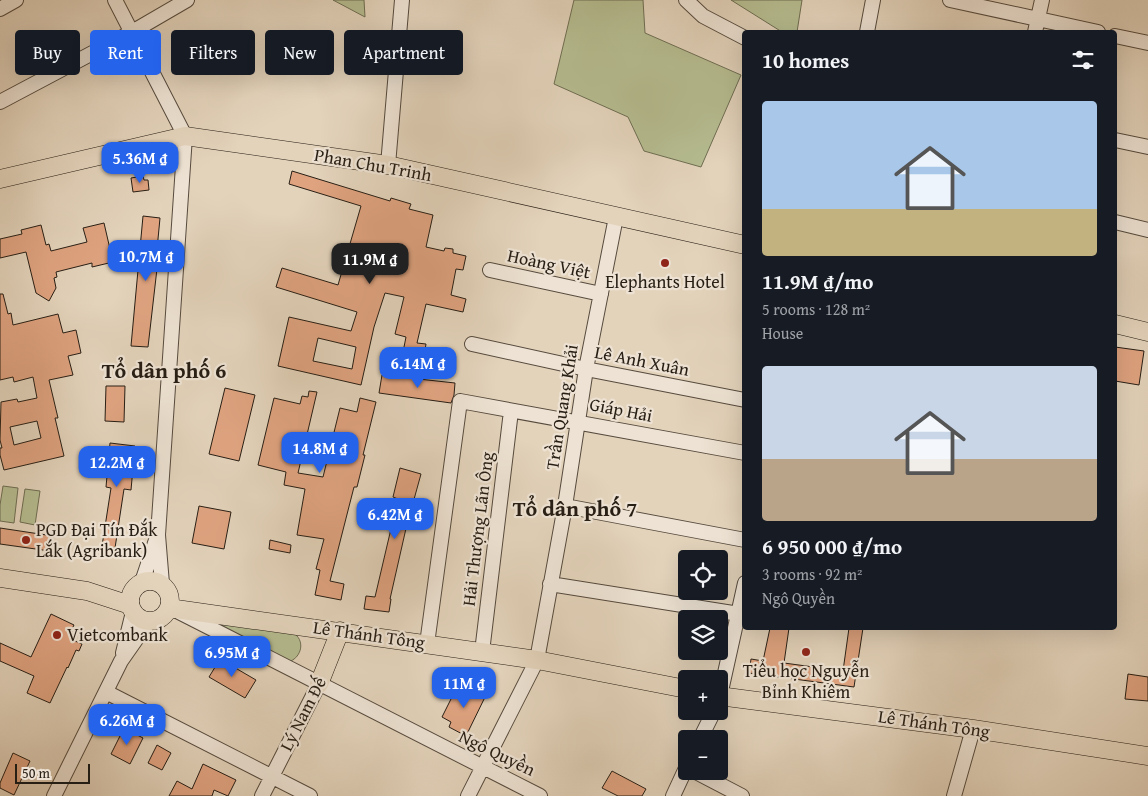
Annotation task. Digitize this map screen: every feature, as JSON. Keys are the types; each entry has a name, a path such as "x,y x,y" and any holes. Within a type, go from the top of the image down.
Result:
{"main road":[{"name":"Phan Chu Trinh","path":"0,179 185,136 388,165 742,244"},
{"path":"1117,324 1148,332"},
{"path":"0,578 87,590 131,608"},
{"path":"87,590 139,584 148,581 162,584 169,595 169,608 162,618 149,622 137,617 131,608 130,598 139,584"},
{"name":"Lê Thánh Tông","path":"169,608 537,660 678,687"},
{"name":"Lý Nam Đế","path":"319,684 340,631"},
{"name":"Lê Thánh Tông","path":"728,702 973,729 1148,756"}],"street":[{"path":"0,9 16,0"},
{"path":"115,0 131,30"},
{"path":"135,30 187,0"},
{"path":"388,165 402,0"},
{"path":"686,0 703,16 742,36"},
{"path":"867,30 873,0"},
{"path":"950,0 1036,26 1077,30"},
{"path":"1036,26 1042,0"},
{"path":"1117,36 1148,43"},
{"path":"0,102 90,54"},
{"path":"154,75 185,136 158,535 162,584"},
{"path":"1117,140 1148,147"},
{"name":"Trần Quang Khải","path":"468,796 537,660 565,506 586,369 616,217"},
{"path":"1117,222 1148,230"},
{"name":"Hoàng Việt","path":"490,270 601,294"},
{"name":"Lê Anh Xuân","path":"472,344 586,369 742,399"},
{"name":"Giáp Hải","path":"427,644 460,401 742,452"},
{"name":"Hải Thượng Lãn Ông","path":"482,652 511,411"},
{"path":"565,506 742,539"},
{"path":"139,584 158,535"},
{"path":"550,584 738,614"},
{"path":"725,670 742,596"},
{"path":"121,661 131,608"},
{"name":"Ngô Quyền","path":"169,608 540,796"},
{"path":"54,796 121,661 149,622"},
{"name":"Lý Nam Đế","path":"262,796 319,684"},
{"path":"106,692 310,796"},
{"path":"954,796 973,729"},
{"path":"673,796 680,780"},
{"path":"711,780 742,796"}],"green space":[{"path":"333,0 364,0 365,17"},
{"path":"574,0 643,0 645,33 741,75 701,167 644,151 628,117 554,84"},
{"path":"731,0 802,0 797,30 779,30"},
{"path":"3,486 18,488 14,523 0,521"},
{"path":"25,489 40,491 35,525 20,522"},
{"path":"175,609 295,634 300,642 300,650 296,658 288,662"}],"building":[{"path":"292,171 390,201 391,198 411,204 409,209 433,215 426,247 444,251 445,248 453,249 453,253 466,256 463,270 456,269 451,295 466,299 463,312 426,304 417,343 426,344 424,356 403,352 406,337 395,334 404,297 385,293 374,327 361,385 278,366 289,317 351,331 357,312 276,287 282,268 338,285 361,206 289,184","holes":["318,338 356,347 352,369 313,361"]},
{"path":"143,176 144,180 148,180 149,190 133,192 131,178"},
{"path":"143,216 160,218 156,260 158,260 148,347 131,346"},
{"path":"104,223 113,262 92,267 92,263 56,272 57,277 54,278 56,288 49,301 36,293 26,252 0,258 0,239 22,234 21,230 41,225 46,245 49,244 51,251 87,242 83,228"},
{"path":"0,294 3,294 8,314 11,313 13,325 58,314 63,333 76,330 81,353 68,356 73,375 49,380 64,456 4,470 0,455 0,448 2,448 0,440 1,402 17,399 18,402 37,398 33,377 14,382 13,377 0,380","holes":["37,421 41,438 14,445 10,427"]},
{"path":"1117,347 1144,351 1139,385 1117,381"},
{"path":"382,375 455,383 454,395 451,403 379,393"},
{"path":"106,386 125,386 124,422 105,421"},
{"path":"225,388 255,395 239,461 209,454"},
{"path":"309,391 317,392 298,473 323,477 340,408 357,412 360,398 376,402 357,487 354,487 330,581 344,584 341,600 315,595 320,570 316,569 324,539 297,535 305,489 284,485 286,472 258,465 274,398 300,404 302,396 308,397"},
{"path":"110,443 135,446 131,490 124,489 115,548 102,546 111,488 106,487"},
{"path":"400,468 421,474 412,502 390,599 389,612 364,609 366,596 375,597 398,499 393,497"},
{"path":"199,506 231,512 224,549 192,543"},
{"name":"PGD Đại Tín Đắk Lắk (Agribank)","path":"0,528 53,536 50,551 0,544"},
{"path":"270,540 291,545 290,553 269,549"},
{"path":"51,614 74,625 72,629 75,641 82,644 79,651 76,650 50,703 27,693 34,676 0,661 0,643 31,657"},
{"path":"770,630 789,630 784,663 843,671 849,630 863,630 854,687 749,673 751,659 763,661"},
{"path":"220,659 256,680 245,698 209,677"},
{"path":"1128,674 1148,677 1148,701 1125,699"},
{"path":"472,686 487,693 466,736 449,727 451,722 442,717 457,687 469,693"},
{"path":"124,728 143,738 130,764 111,754"},
{"path":"157,745 171,753 162,770 148,763"},
{"path":"13,753 30,761 14,795 0,788 0,783"},
{"path":"203,764 236,780 228,796 214,790 212,796 169,796 177,781 192,789"},
{"path":"612,771 646,789 642,796 618,796 602,788"}],"place":[{"name":"Elephants Hotel","path":"665,263"},
{"name":"PGD Đại Tín Đắk Lắk (Agribank)","path":"26,540"},
{"name":"Vietcombank","path":"57,635"},
{"name":"Tiểu học Nguyễn Bỉnh Khiêm","path":"806,652"}],"district":[{"name":"Tổ dân phố 6","path":"164,370"},
{"name":"Tổ dân phố 7","path":"575,508"}]}
